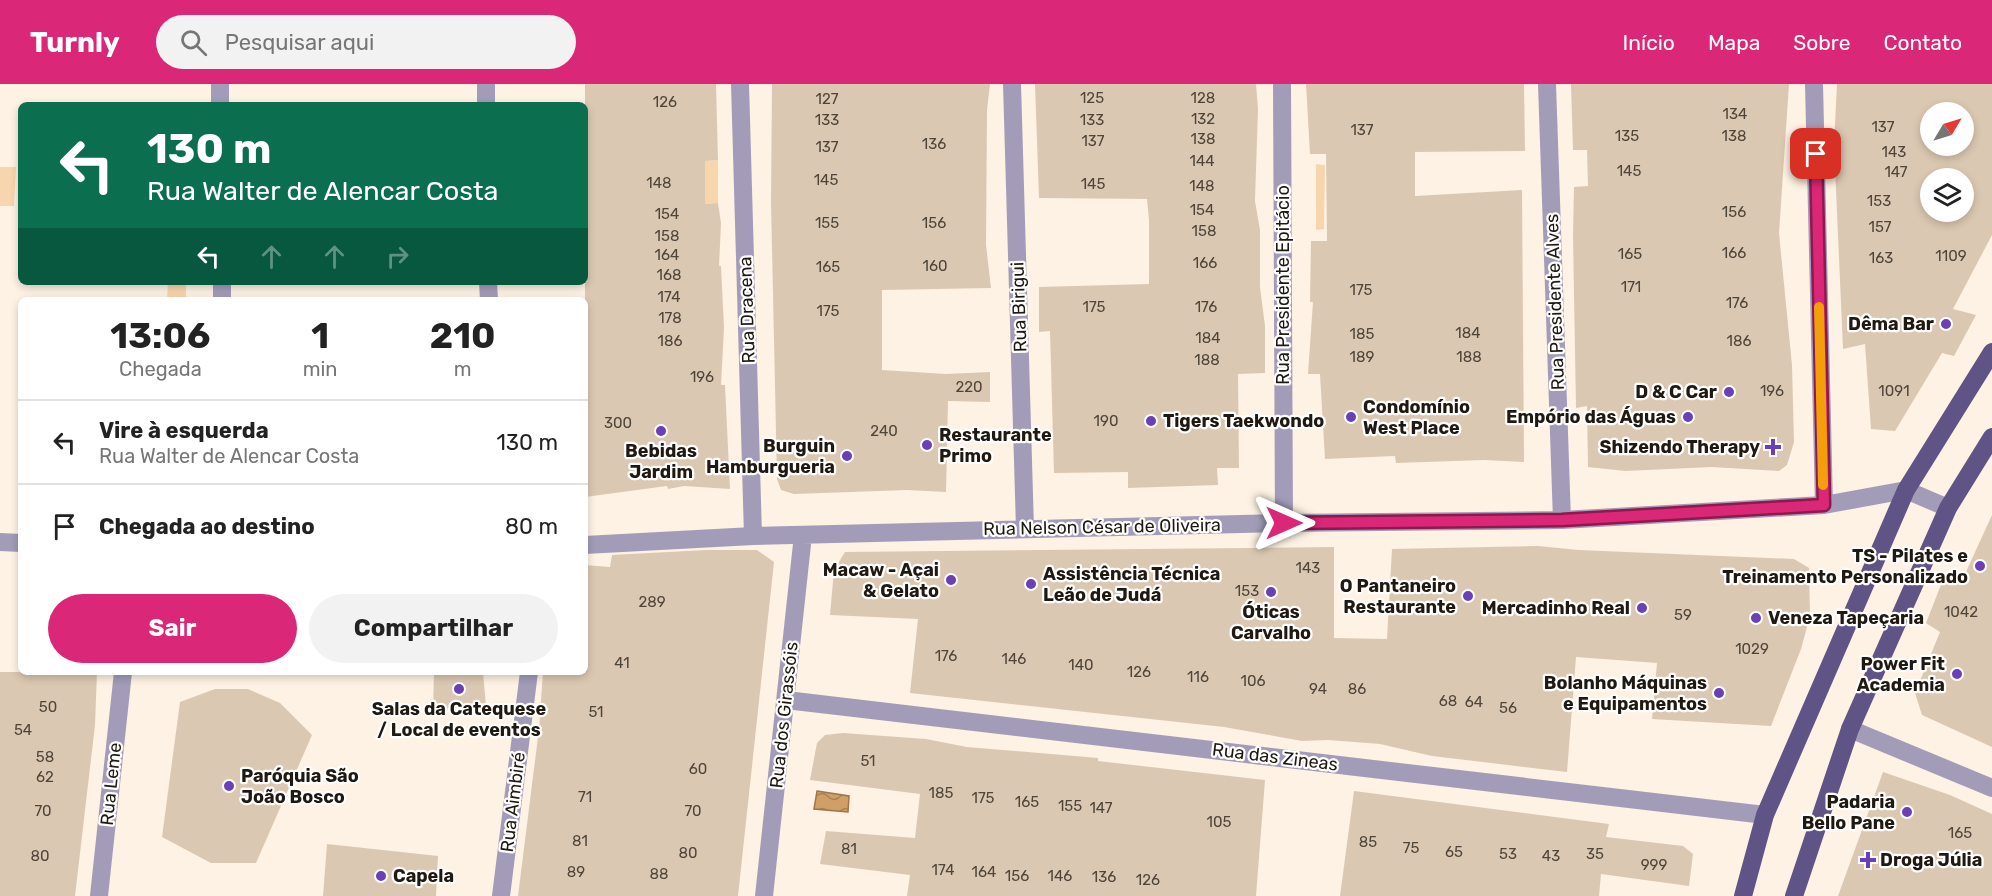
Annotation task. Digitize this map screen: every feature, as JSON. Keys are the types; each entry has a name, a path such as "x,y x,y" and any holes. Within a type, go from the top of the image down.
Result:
{"main road":[{"path":"1743,896 1765,815 1906,490 1992,352"},
{"path":"1794,896 1850,729 1948,508 1992,437"}],"street":[{"path":"220,84 220,102"},
{"path":"486,84 486,102"},
{"name":"Rua Dracena","path":"740,84 753,536"},
{"name":"Rua Birigui","path":"1012,84 1025,529"},
{"name":"Rua Presidente Epitácio","path":"1282,84 1284,523"},
{"name":"Rua Presidente Alves","path":"1547,84 1562,520"},
{"path":"1814,84 1824,505"},
{"path":"1906,490 1948,508"},
{"name":"Rua Nelson César de Oliveira","path":"588,545 753,536 1025,529 1562,520 1824,505 1906,490"},
{"name":"Rua dos Girassóis","path":"764,896 803,535"},
{"path":"0,542 18,543"},
{"name":"Rua Leme","path":"99,896 123,675"},
{"name":"Rua Aimbiré","path":"501,896 529,675"},
{"name":"Rua das Zineas","path":"786,700 1765,815"},
{"path":"1850,729 1992,788"}],"shaded area":[{"path":"718,160 718,203 705,204 705,161"},
{"path":"1316,164 1325,165 1324,229 1316,230"},
{"path":"0,167 16,167 14,206 0,206"},
{"path":"168,285 186,285 186,297 167,297"}],"water":[{"path":"817,791 849,796 848,812 814,809"}],"building":[{"path":"585,84 716,84 718,160 705,161 705,204 718,203 721,223 719,266 721,266 724,328 721,385 725,385 730,489 684,486 668,489 667,486 588,497 588,297 585,297 585,285 588,285 588,102 585,102"},
{"path":"772,84 990,84 987,110 986,245 991,288 882,290 882,370 946,374 990,372 990,402 948,401 946,492 907,490 794,494 781,490 777,479 771,202"},
{"path":"1035,84 1256,84 1258,109 1255,201 1260,230 1260,287 1265,326 1265,373 1238,374 1239,468 1217,468 1218,485 1128,488 1128,472 1054,473 1050,331 1039,332 1039,287 1149,284 1149,220 1147,199 1039,198"},
{"path":"1306,84 1524,84 1525,151 1415,152 1415,196 1522,190 1524,462 1484,460 1396,463 1395,456 1325,459 1320,374 1308,374 1313,302 1310,302 1311,241 1327,241 1326,154 1310,154"},
{"path":"1571,84 1789,84 1779,233 1792,365 1794,442 1787,465 1779,471 1712,467 1625,471 1588,467 1587,406 1576,408 1573,236 1574,187 1588,186 1587,150 1573,150"},
{"path":"1837,84 1992,84 1992,235 1953,309 1976,315 1954,356 1942,353 1895,431 1871,429 1865,344 1843,349 1834,144"},
{"path":"1992,515 1992,747 1922,715 1915,693 1940,632 1926,623 1944,577 1960,585"},
{"path":"1538,546 1579,550 1794,559 1809,568 1810,616 1801,649 1771,726 1652,719 1657,663 1576,657 1567,772 1432,756 1380,744 1328,740 1302,741 1224,727 910,693 918,619 830,615 834,570 845,552 1334,547 1334,638 1387,639 1392,549"},
{"path":"757,550 774,562 738,896 518,896 539,729 543,675 588,675 588,565 610,567 612,555"},
{"path":"0,672 18,672 18,675 97,675 95,725 75,896 0,896"},
{"name":"Salas da Catequese / Local de eventos","path":"434,675 483,675 486,706 433,710"},
{"name":"Paróquia São João Bosco","path":"215,689 248,689 280,703 312,735 256,863 211,863 162,837 180,702"},
{"path":"843,733 926,739 967,747 1098,758 1098,761 1265,780 1256,896 907,896 910,875 820,864 826,831 915,838 920,794 810,780 817,743 825,735"},
{"path":"1883,772 1950,795 1992,814 1992,896 1838,896"},
{"path":"1354,791 1609,824 1606,837 1683,846 1693,854 1689,886 1601,874 1599,896 1340,896"},
{"name":"Capela","path":"327,844 438,856 436,896 323,896"}],"slow traffic":[{"path":"1819,307 1823,485"}],"place":[{"name":"Dêma Bar","path":"1946,324"},
{"name":"D & C Car","path":"1729,392"},
{"name":"Condomínio West Place","path":"1351,417"},
{"name":"Empório das Águas","path":"1688,417"},
{"name":"Tigers Taekwondo","path":"1151,421"},
{"name":"Bebidas Jardim","path":"661,431"},
{"name":"Restaurante Primo","path":"927,445"},
{"name":"Shizendo Therapy","path":"1773,447"},
{"name":"Burguin Hamburgueria","path":"847,456"},
{"name":"TS - Pilates e Treinamento Personalizado","path":"1980,566"},
{"name":"Macaw - Açai & Gelato","path":"951,580"},
{"name":"Assistência Técnica Leão de Judá","path":"1031,584"},
{"name":"Óticas Carvalho","path":"1271,592"},
{"name":"O Pantaneiro Restaurante","path":"1468,596"},
{"name":"Mercadinho Real","path":"1642,608"},
{"name":"Veneza Tapeçaria","path":"1756,618"},
{"name":"Power Fit Academia","path":"1957,674"},
{"name":"Salas da Catequese / Local de eventos","path":"459,689"},
{"name":"Bolanho Máquinas e Equipamentos","path":"1719,693"},
{"name":"Paróquia São João Bosco","path":"229,786"},
{"name":"Padaria Bello Pane","path":"1907,812"},
{"name":"Droga Júlia","path":"1868,860"},
{"name":"Capela","path":"381,876"}],"route":[{"path":"1284,523 1562,520 1824,505 1816,154"}]}
